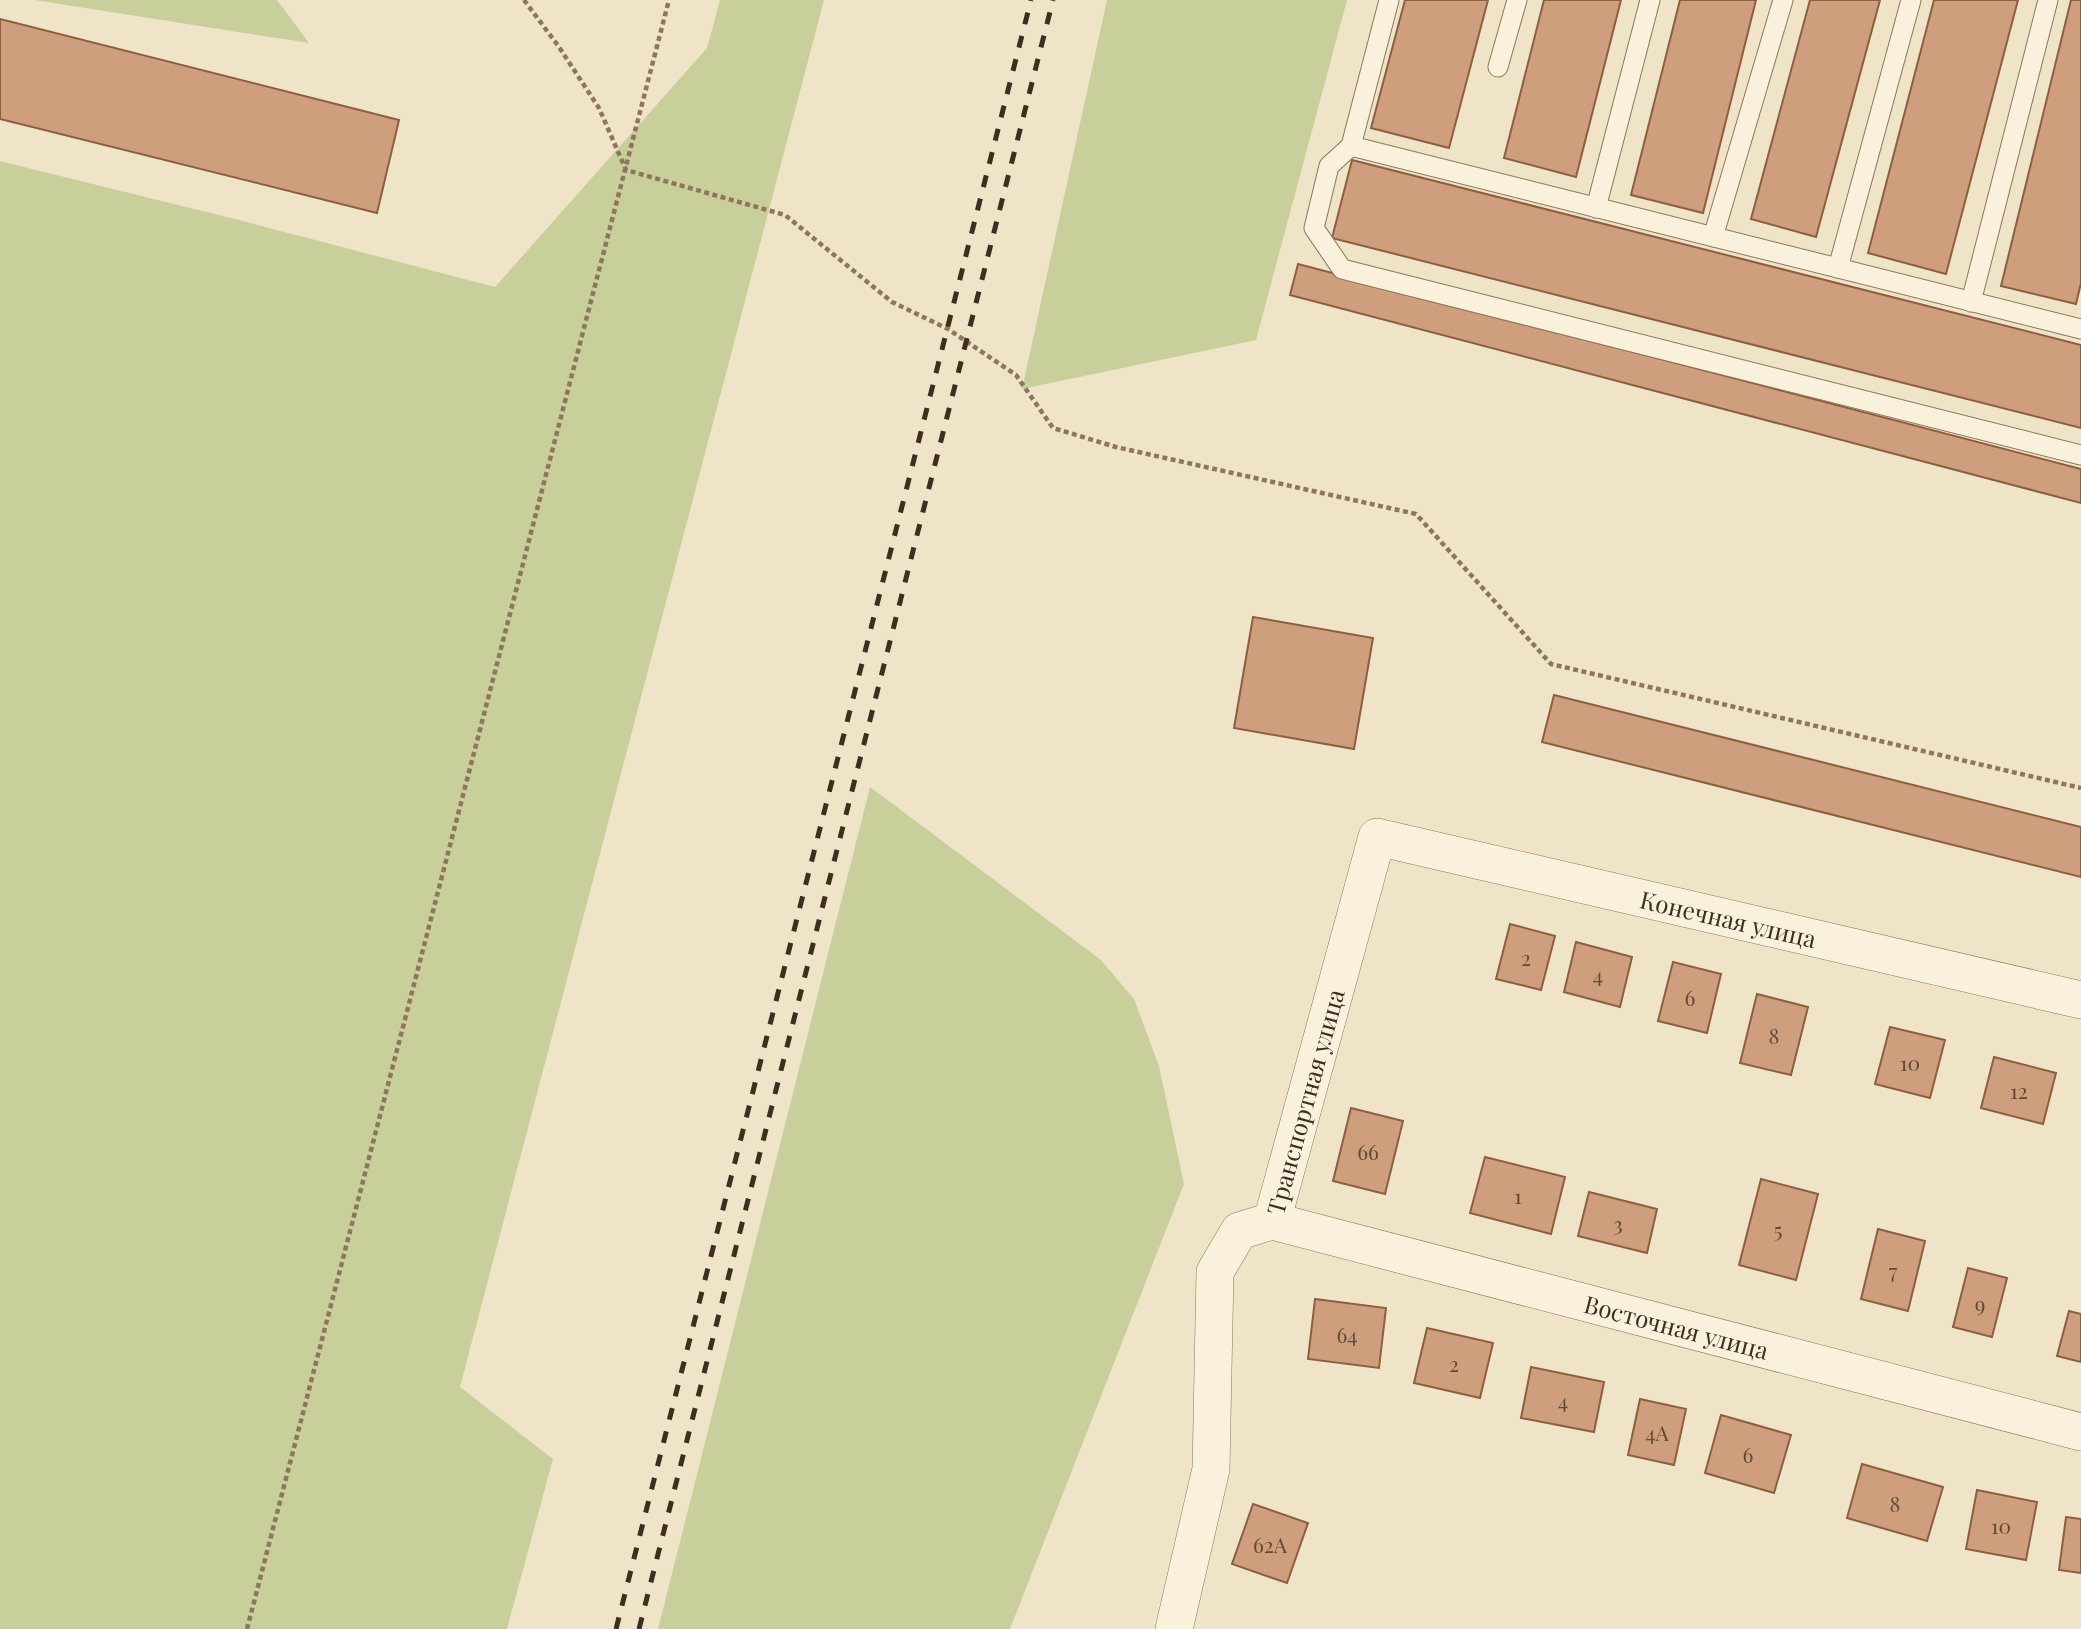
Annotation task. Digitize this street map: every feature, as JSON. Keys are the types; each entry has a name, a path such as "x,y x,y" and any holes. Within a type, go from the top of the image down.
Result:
{"street":[{"name":"Конечная улица","path":"1377,837 2081,1000"},
{"name":"Транспортная улица","path":"1174,1629 1211,1469 1216,1272 1239,1231 1272,1221 1377,837"},
{"name":"Восточная улица","path":"1272,1221 2081,1432"}],"lane":[{"path":"1389,0 1350,146 1329,166 1314,228 1342,268 2081,455"},
{"path":"1498,67 1517,0"},
{"path":"1596,208 1650,0"},
{"path":"1713,237 1783,0"},
{"path":"1838,268 1911,0"},
{"path":"1971,302 2048,0"},
{"path":"1350,146 2081,329"}],"path":[{"path":"524,0 599,108 626,170"},
{"path":"247,1629 668,0"},
{"path":"626,170 785,215 892,302 948,329 1016,374 1053,428 1116,447 1416,513 1551,664 2081,788"}],"green space":[{"path":"34,0 277,0 309,43"},
{"path":"720,0 824,0 460,1387 553,1459 507,1629 0,1629 0,161 495,287 707,48"},
{"path":"1107,0 1347,0 1256,340 1022,389"},
{"path":"870,787 1101,960 1134,999 1159,1066 1184,1184 1010,1629 658,1629"}],"building":[{"path":"1405,0 1488,0 1449,148 1371,128"},
{"path":"1544,0 1621,0 1576,177 1504,158"},
{"path":"1680,0 1756,0 1703,213 1631,195"},
{"path":"1810,0 1880,0 1816,237 1751,219"},
{"path":"1934,0 2018,0 1946,274 1868,253"},
{"path":"2071,0 2081,0 2081,283 2076,304 2001,286"},
{"path":"0,19 399,120 377,213 0,119"},
{"path":"1352,160 2081,345 2081,428 1332,238"},
{"path":"1298,264 2081,469 2081,503 1290,295"},
{"path":"1253,617 1373,638 1354,749 1234,728"},
{"path":"1554,695 2081,827 2081,877 1542,742"},
{"path":"1510,924 1555,936 1541,990 1496,979"},
{"path":"1576,942 1632,957 1620,1007 1564,992"},
{"path":"1673,962 1721,974 1707,1033 1658,1021"},
{"path":"1757,994 1808,1007 1791,1075 1740,1063"},
{"path":"1890,1027 1945,1040 1930,1098 1875,1084"},
{"path":"1994,1057 2056,1073 2043,1124 1981,1108"},
{"path":"1351,1108 1403,1121 1385,1194 1333,1181"},
{"path":"1485,1157 1565,1177 1551,1234 1470,1213"},
{"path":"1761,1179 1818,1194 1796,1280 1739,1265"},
{"path":"1589,1192 1657,1209 1647,1253 1578,1236"},
{"path":"1878,1229 1925,1241 1908,1311 1861,1299"},
{"path":"1968,1268 2007,1278 1992,1337 1953,1327"},
{"path":"1315,1299 1386,1308 1379,1368 1308,1359"},
{"path":"2069,1311 2081,1314 2081,1362 2057,1356"},
{"path":"1427,1328 1493,1343 1480,1398 1414,1383"},
{"path":"1531,1367 1604,1382 1594,1432 1521,1418"},
{"path":"1640,1399 1686,1409 1674,1465 1628,1455"},
{"path":"1721,1415 1791,1435 1774,1493 1705,1473"},
{"path":"1862,1464 1943,1487 1927,1541 1847,1518"},
{"path":"1977,1490 2037,1502 2026,1560 1966,1549"},
{"path":"1253,1504 1308,1523 1287,1583 1232,1564"},
{"path":"2066,1517 2081,1519 2081,1573 2059,1570"}],"railway":[{"path":"616,1629 1031,0"},
{"path":"639,1629 1053,0"}]}
